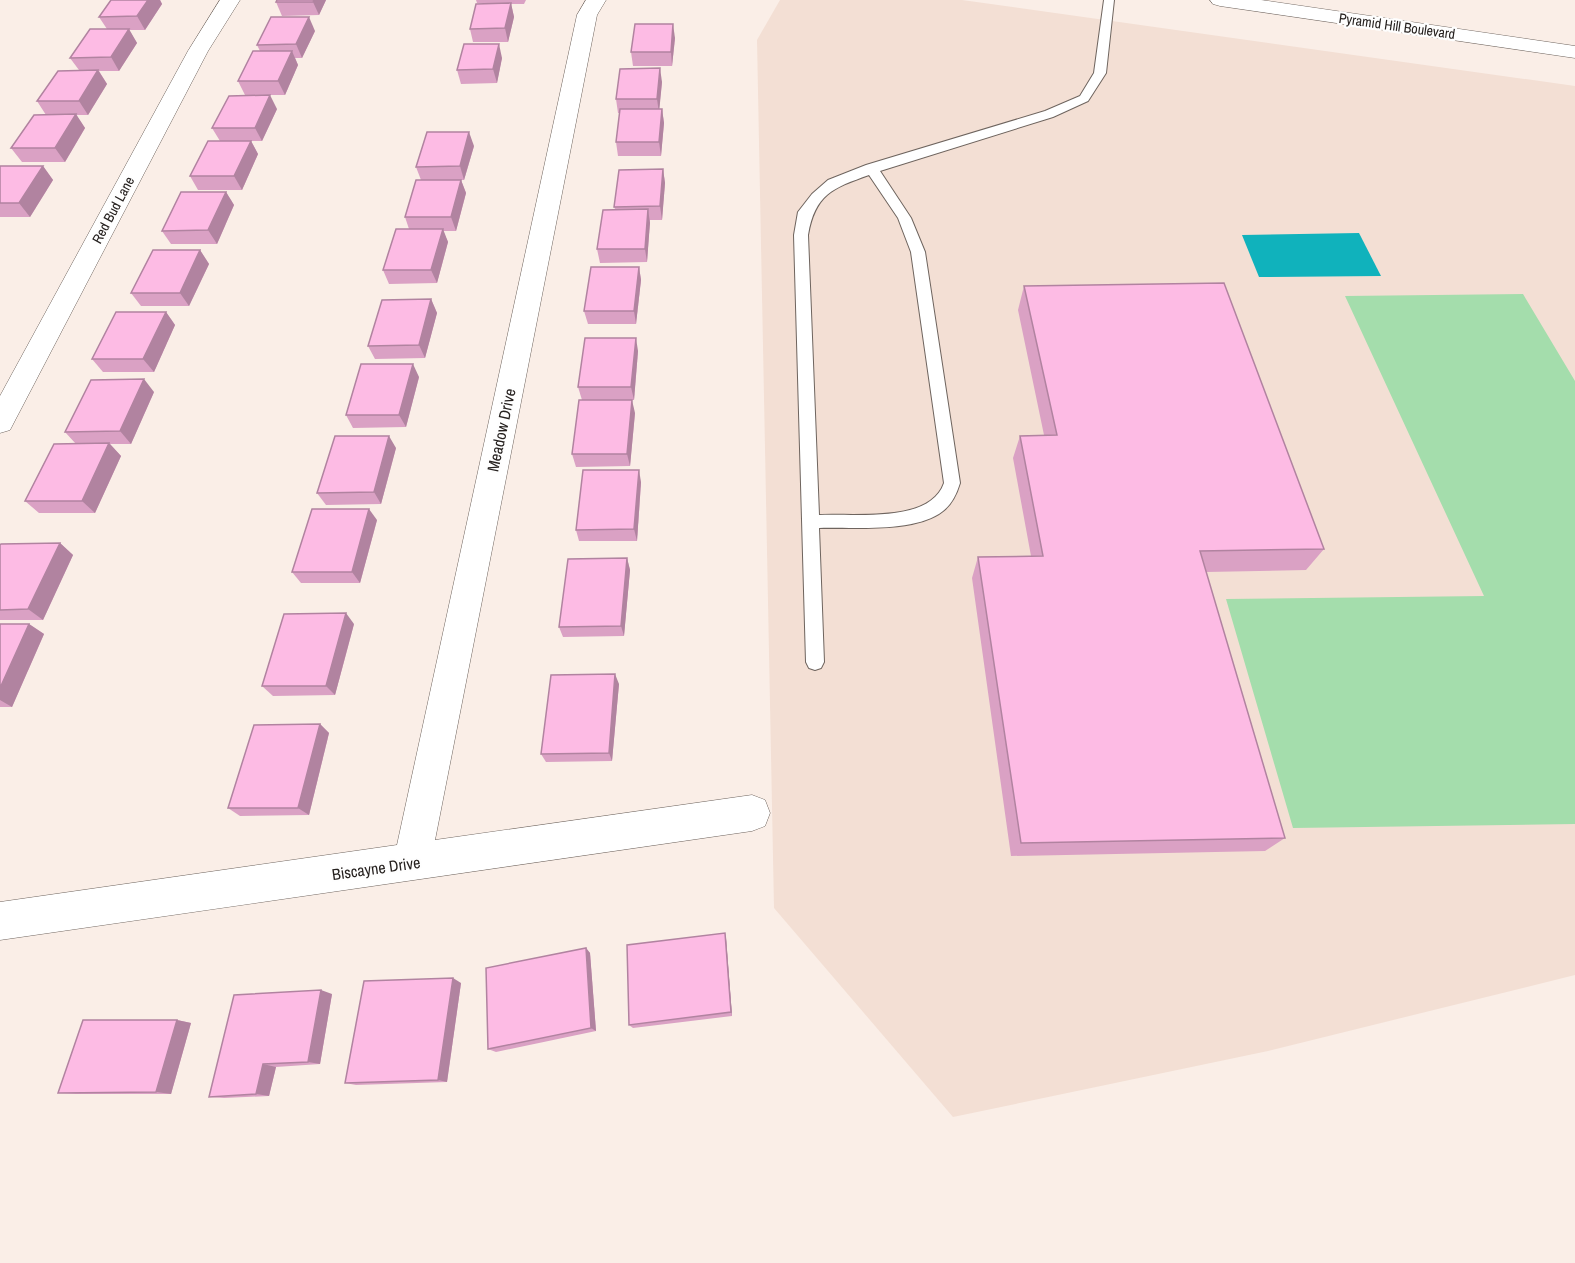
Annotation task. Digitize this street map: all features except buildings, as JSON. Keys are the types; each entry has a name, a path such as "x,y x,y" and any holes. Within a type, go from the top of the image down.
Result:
{"street":[{"name":"Red Bud Lane","path":"0,422 198,51 230,0"},
{"name":"Meadow Drive","path":"412,862 586,15 596,0"},
{"name":"Pyramid Hill Boulevard","path":"1220,0 1575,52"},
{"name":"Biscayne Drive","path":"0,921 752,813"}],"lane":[{"path":"815,662 801,235 806,212 817,197 833,183 871,168 1049,114 1084,98 1100,73 1109,0"},
{"path":"810,522 893,518 928,512 948,496 952,483 918,252 913,232 900,207 871,168"}],"shaded area":[{"path":"780,0 962,0 1575,86 1575,975 1268,1051 953,1117 774,908 757,40"}],"green space":[{"path":"1523,294 1575,381 1575,824 1293,828 1226,599 1484,596 1345,296"}],"water":[{"path":"1359,233 1381,276 1259,277 1242,235"}]}
